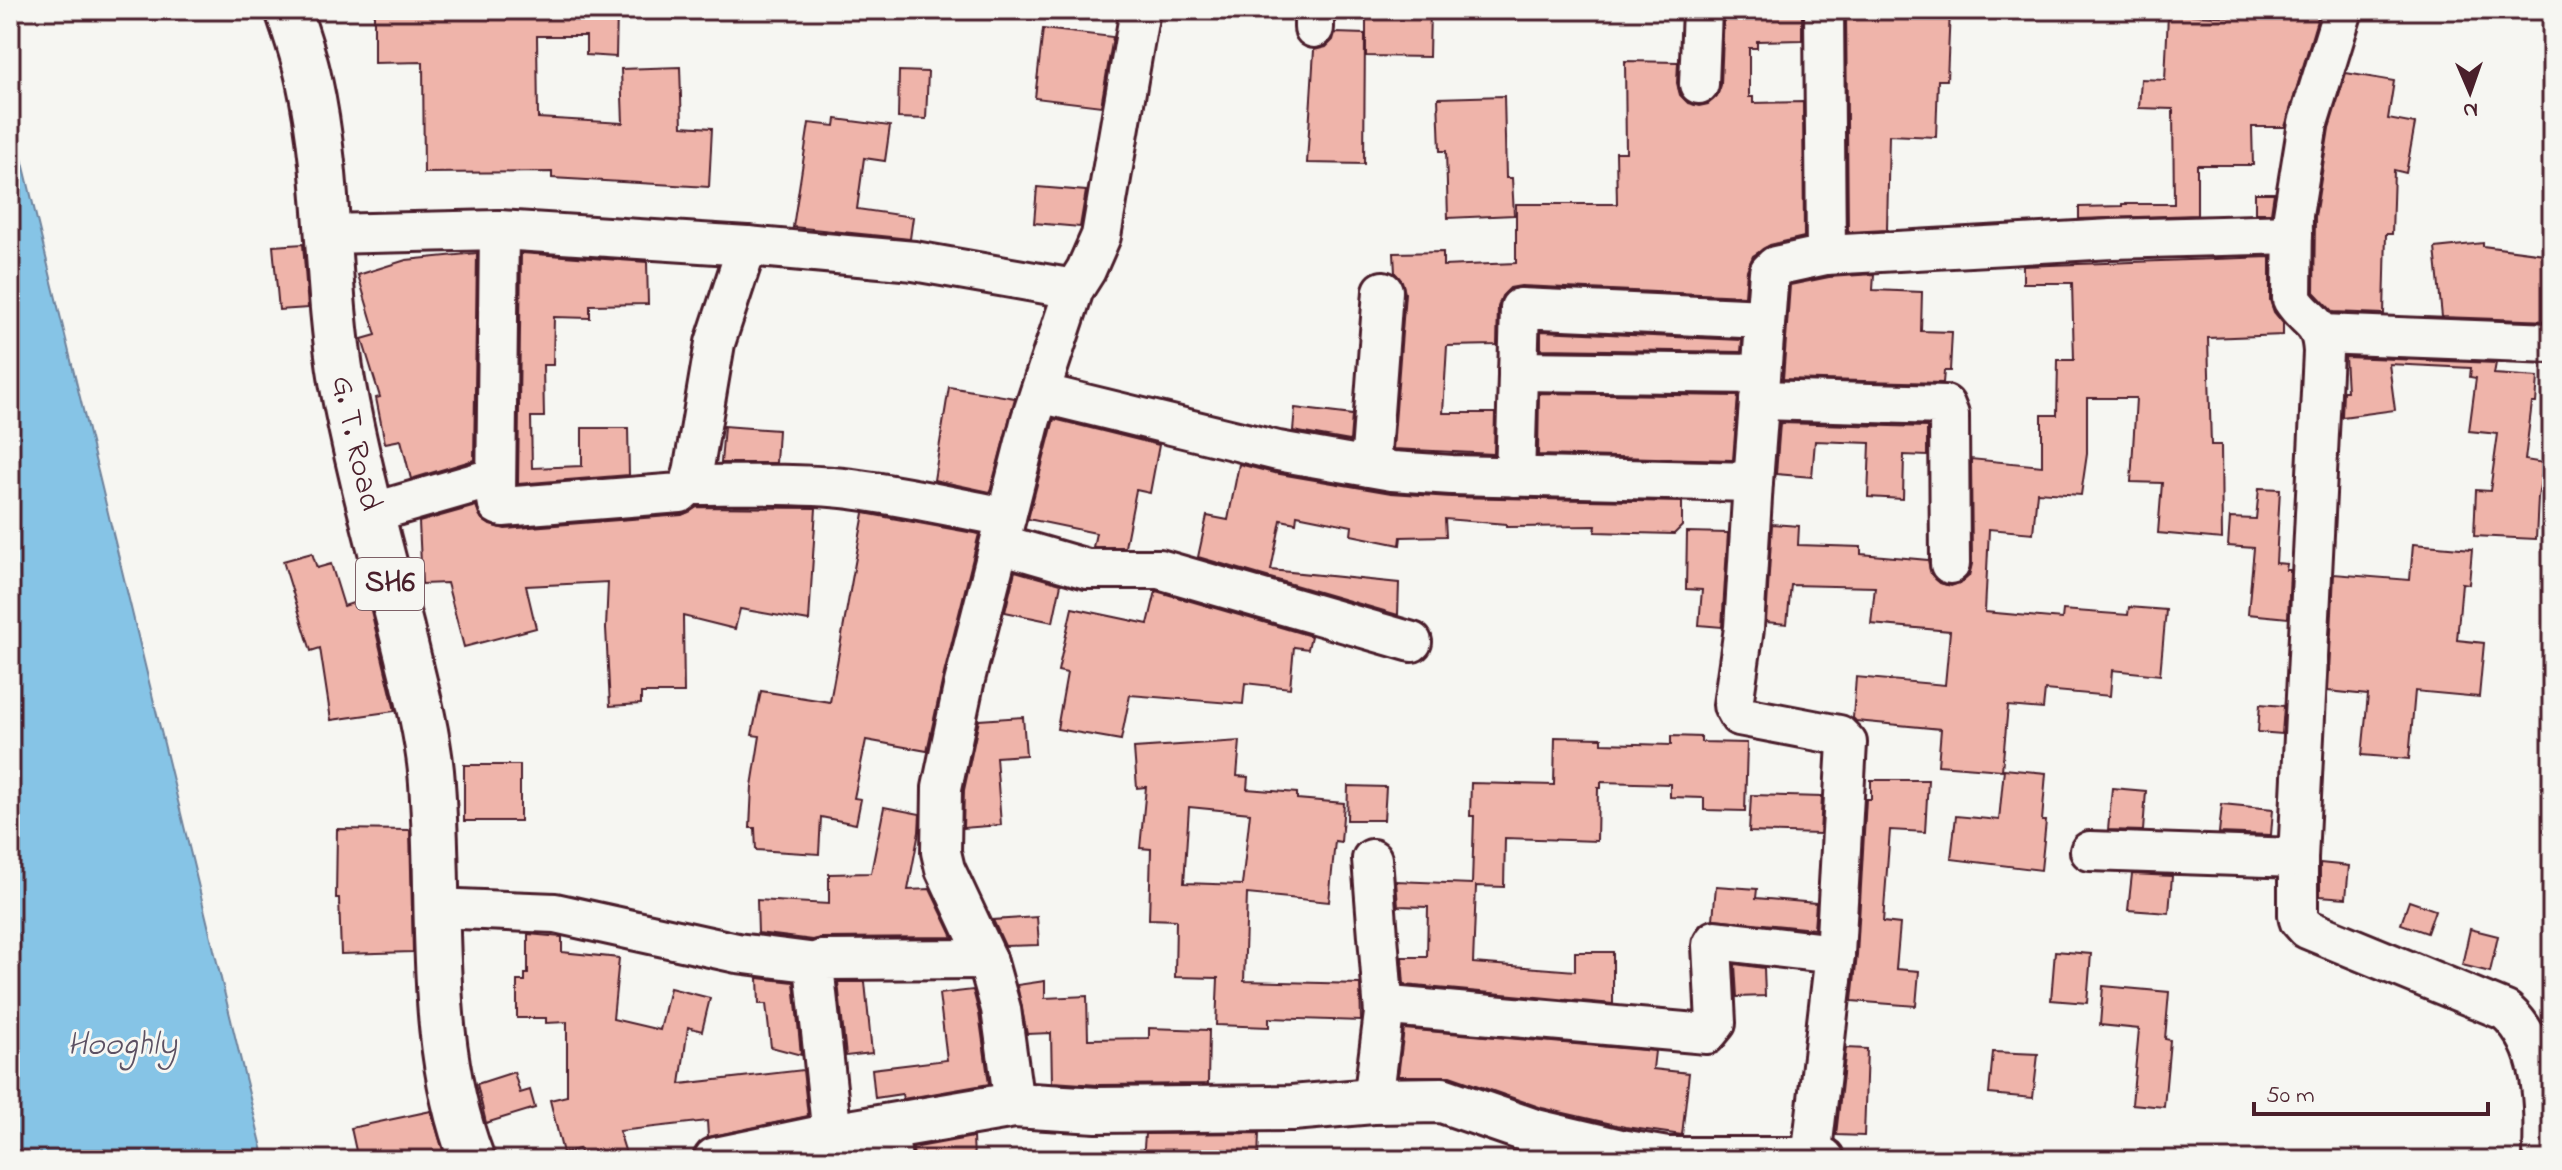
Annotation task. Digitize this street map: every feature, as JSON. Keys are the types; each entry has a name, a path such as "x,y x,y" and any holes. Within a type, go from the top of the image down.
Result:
{"main road":[{"name":"G. T. Road","path":"288,10 310,80 342,377 371,513 415,685 430,768 442,1038 451,1093 472,1160"},
{"path":"716,1160 832,1136 890,1143 1014,1105 1097,1110 1292,1108 1373,1101 1442,1100 1535,1132 1667,1160 1822,1160"}],"street":[{"path":"1014,1105 1003,1019 987,959 945,869 941,852 942,788 964,683 1040,393 1074,289 1101,236 1140,10"},
{"path":"1699,84 1702,10"},
{"path":"1824,10 1826,255"},
{"path":"2343,10 2308,123 2293,215 2292,299 2322,334 2323,352 2298,858 2298,915 2307,929 2506,1011 2515,1019 2536,1057 2544,1111 2543,1160"},
{"path":"327,234 499,230 747,246 914,261 1074,289"},
{"path":"499,230 496,500 503,507 680,493 689,485 715,343 747,246"},
{"path":"1811,1159 1835,954 1847,743 1839,735 1739,716 1733,705 1744,628 1765,319 1772,269 1826,255 2112,239 2293,234"},
{"path":"1370,467 1383,291"},
{"path":"1515,477 1521,308 1765,319"},
{"path":"2322,334 2552,343"},
{"path":"1518,371 1760,387 1945,405 1949,415 1950,564"},
{"path":"1040,393 1278,451 1370,467 1452,475 1753,482"},
{"path":"371,513 496,477"},
{"path":"689,485 788,485 887,494 1003,531 1087,569 1159,569 1412,642"},
{"path":"2090,851 2298,858"},
{"path":"1372,859 1384,1013 1373,1101"},
{"path":"435,908 555,913 737,953 817,963"},
{"path":"1384,1013 1394,1005 1707,1034 1716,1023 1712,945 1717,939 1835,954"},
{"path":"832,1136 814,970 817,963 821,960 987,959"}],"water":[{"name":"Hooghly","path":"10,109 265,1160 10,1160"}],"building":[{"path":"1366,10 1430,10 1429,57 1366,56"},
{"path":"1724,10 1802,10 1802,40 1757,41 1757,48 1749,48 1749,97 1753,97 1753,103 1803,102 1804,237 1770,245 1753,256 1747,270 1745,296 1510,288 1502,296 1498,307 1497,345 1447,346 1443,413 1495,413 1494,454 1393,449 1405,293 1402,281 1395,273 1394,253 1443,252 1443,266 1516,263 1516,204 1617,204 1616,152 1626,152 1625,61 1678,62 1680,95 1688,103 1699,106 1708,104 1717,96 1721,85"},
{"path":"1846,10 1950,10 1947,80 1938,80 1936,137 1889,135 1887,230 1848,232"},
{"path":"2265,10 2320,10 2285,127 2252,127 2253,165 2197,165 2197,215 2079,219 2079,207 2174,204 2173,109 2139,108 2141,79 2165,80 2168,14 2264,18"},
{"path":"374,11 617,11 616,57 586,55 586,36 537,36 538,118 623,123 621,69 680,67 682,126 712,128 709,187 552,178 552,172 424,173 423,62 374,63"},
{"path":"1043,29 1113,37 1101,106 1035,98"},
{"path":"1335,33 1365,34 1364,164 1307,163 1314,50 1326,47"},
{"path":"899,71 928,72 926,119 898,118"},
{"path":"2346,73 2394,81 2388,119 2415,124 2406,173 2394,170 2392,234 2386,234 2384,314 2333,312 2314,292 2315,217 2329,128"},
{"path":"1504,96 1506,178 1512,178 1514,215 1448,218 1446,151 1440,151 1438,98"},
{"path":"836,119 890,126 885,161 864,158 857,209 913,217 910,239 793,227 809,123 835,126"},
{"path":"1037,187 1086,191 1080,227 1034,223"},
{"path":"2255,193 2274,193 2271,213 2255,213"},
{"path":"2483,243 2483,246 2552,255 2552,321 2442,317 2435,248"},
{"path":"303,244 308,308 279,310 273,246"},
{"path":"477,253 474,460 411,479 401,440 385,443 376,398 380,397 362,339 376,335 358,275 406,260"},
{"path":"521,253 647,262 648,304 590,305 590,318 554,317 553,365 543,365 544,417 531,417 532,468 582,466 582,428 628,428 629,475 518,484"},
{"path":"2270,257 2270,300 2274,312 2283,323 2283,335 2208,338 2211,445 2221,445 2222,539 2158,533 2162,483 2131,482 2136,398 2087,398 2087,454 2081,495 2037,492 2033,533 1989,529 1985,612 2062,619 2063,610 2128,615 2129,607 2166,610 2160,675 2112,670 2110,696 2045,690 2043,709 2008,706 2002,770 1938,765 1941,729 1856,721 1853,718 1856,677 1945,685 1950,631 1871,624 1875,587 1791,585 1787,624 1766,622 1772,524 1799,526 1798,545 1861,547 1861,554 1928,560 1931,574 1940,583 1951,586 1969,576 1972,564 1971,459 2042,466 2042,415 2057,415 2058,360 2074,360 2072,283 2023,283 2023,266"},
{"path":"1874,274 1873,290 1922,292 1921,331 1952,332 1950,371 1944,371 1943,383 1783,379 1790,285 1829,277"},
{"path":"1541,331 1742,340 1741,352 1541,349"},
{"path":"2345,357 2496,363 2494,374 2538,377 2525,460 2544,463 2538,497 2536,539 2474,536 2476,490 2490,491 2498,434 2469,431 2476,378 2470,377 2471,368 2389,364 2395,410 2342,417 2343,391 2347,391"},
{"path":"949,387 1015,398 990,492 934,480"},
{"path":"1539,393 1738,396 1733,460 1538,455"},
{"path":"1295,408 1352,415 1350,441 1293,431"},
{"path":"1054,419 1159,445 1150,493 1136,490 1125,547 1093,547 1096,533 1028,519"},
{"path":"1780,423 1927,427 1927,456 1904,455 1903,499 1868,497 1870,443 1815,441 1812,477 1776,474"},
{"path":"724,426 778,430 776,463 721,463"},
{"path":"1239,464 1391,493 1682,502 1682,526 1674,534 1595,532 1596,526 1506,527 1506,524 1445,519 1446,536 1401,537 1400,545 1351,535 1352,526 1297,515 1296,523 1281,520 1271,570 1399,583 1398,615 1198,557 1207,516 1228,520"},
{"path":"2259,488 2280,489 2276,563 2287,564 2286,570 2290,570 2288,618 2248,614 2254,548 2228,546 2230,518 2256,519"},
{"path":"476,506 482,519 505,529 682,515 697,507 816,508 809,621 740,609 735,629 683,616 684,693 641,693 641,704 610,706 606,628 608,582 526,586 536,628 464,647 447,583 422,584 419,522"},
{"path":"864,513 979,534 927,751 866,740 854,798 861,799 856,824 821,817 819,854 756,850 755,828 750,828 752,786 760,736 752,735 761,691 830,702"},
{"path":"1687,532 1728,533 1722,627 1699,625 1702,590 1686,589"},
{"path":"2413,544 2472,549 2469,584 2462,583 2457,640 2484,643 2479,697 2415,691 2409,759 2362,755 2368,695 2328,691 2334,574 2410,580"},
{"path":"312,553 317,568 331,564 344,606 368,598 395,711 331,720 320,648 311,651 283,561"},
{"path":"1015,571 1061,584 1053,622 1005,612"},
{"path":"1156,591 1311,636 1308,649 1294,647 1290,688 1245,683 1243,704 1130,695 1121,740 1057,729 1067,673 1058,671 1072,608 1148,624"},
{"path":"2260,704 2284,706 2282,734 2258,732"},
{"path":"1023,717 1026,755 996,757 1001,825 963,828 964,790 979,720"},
{"path":"1671,736 1701,737 1701,742 1747,743 1745,811 1704,810 1704,798 1670,797 1670,784 1601,782 1601,788 1598,788 1597,841 1505,838 1504,887 1476,886 1473,963 1575,971 1575,952 1613,952 1613,1004 1404,985 1402,957 1427,957 1428,907 1398,906 1396,881 1472,884 1474,816 1470,816 1471,783 1554,785 1555,737 1602,738 1602,743 1671,745"},
{"path":"1240,741 1237,776 1248,777 1247,789 1297,793 1297,799 1344,803 1341,842 1335,841 1329,902 1247,894 1244,981 1360,984 1361,1021 1269,1018 1269,1027 1216,1025 1218,978 1175,977 1176,920 1149,919 1151,849 1140,848 1146,787 1137,788 1134,748","holes":["1189,807 1250,813 1242,885 1184,883"]},
{"path":"464,765 520,765 520,821 464,821"},
{"path":"2004,769 2046,773 2042,821 2046,821 2041,870 1951,859 1956,816 1999,820"},
{"path":"1871,780 1928,780 1925,832 1890,830 1883,922 1900,924 1896,969 1919,971 1916,1006 1852,1001 1866,799 1871,799"},
{"path":"1348,786 1386,787 1384,820 1347,820"},
{"path":"2112,788 2146,791 2143,831 2108,830"},
{"path":"1751,795 1822,797 1820,834 1749,832"},
{"path":"2222,804 2273,809 2271,835 2219,833"},
{"path":"884,807 920,814 908,890 930,889 953,937 813,940 758,933 757,900 829,904 829,874 871,873"},
{"path":"337,829 410,830 413,952 341,954 339,898 336,898"},
{"path":"2320,863 2349,866 2346,898 2320,896"},
{"path":"2132,874 2172,876 2169,913 2128,910"},
{"path":"1716,886 1757,889 1756,898 1816,903 1814,929 1713,919"},
{"path":"2409,901 2435,910 2427,933 2401,924"},
{"path":"1037,917 1039,945 1005,946 993,920"},
{"path":"2470,929 2498,936 2490,972 2462,965"},
{"path":"528,934 562,937 562,952 619,958 613,1019 660,1030 670,988 710,998 702,1031 688,1027 680,1084 803,1070 808,1116 708,1137 707,1121 619,1131 628,1160 582,1160 579,1149 563,1153 550,1100 567,1096 567,1022 546,1023 546,1018 517,1018 517,981 525,981 525,974 528,974"},
{"path":"2055,951 2091,954 2087,1003 2051,1000"},
{"path":"1735,964 1764,968 1765,996 1737,997"},
{"path":"758,978 794,982 801,1055 771,1047 766,1004 759,1004"},
{"path":"1045,981 1045,998 1087,996 1088,1039 1149,1038 1149,1028 1209,1030 1208,1084 1098,1085 1052,1082 1051,1033 1027,1034 1017,985"},
{"path":"838,982 865,982 872,1053 846,1056"},
{"path":"2103,986 2169,992 2165,1039 2170,1040 2164,1107 2132,1104 2139,1029 2100,1025"},
{"path":"973,990 989,1084 903,1099 902,1094 875,1098 872,1069 947,1060 939,994"},
{"path":"1404,1029 1655,1051 1653,1069 1689,1073 1682,1135 1625,1127 1542,1108 1450,1076 1398,1076"},
{"path":"1846,1048 1867,1049 1864,1136 1836,1135"},
{"path":"1993,1052 2038,1054 2033,1098 1989,1094"},
{"path":"514,1072 520,1093 530,1090 535,1108 486,1123 477,1084"},
{"path":"431,1111 446,1160 358,1160 351,1128"},
{"path":"1259,1133 1258,1160 1143,1160 1145,1134"},
{"path":"973,1137 974,1160 914,1160 913,1148"}]}
